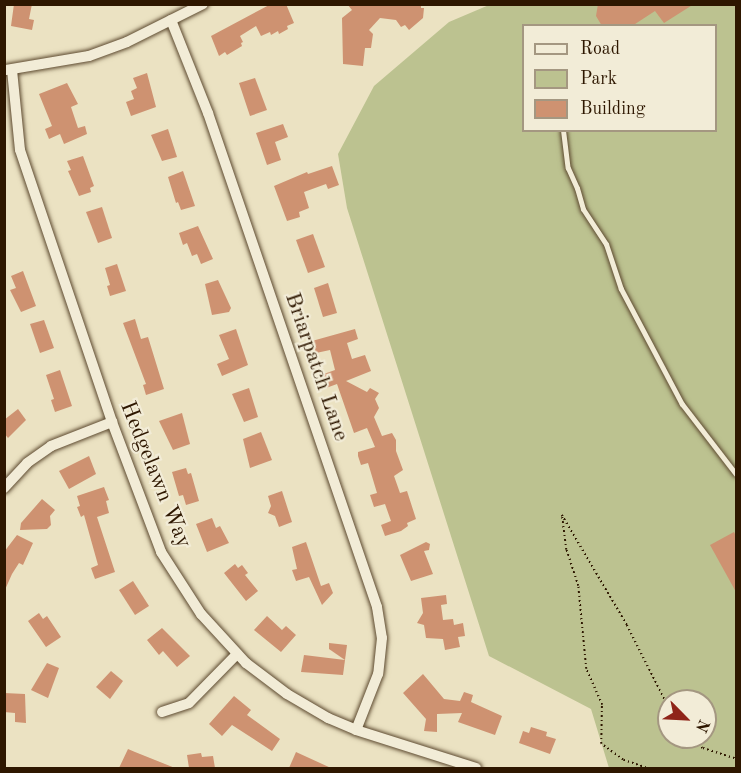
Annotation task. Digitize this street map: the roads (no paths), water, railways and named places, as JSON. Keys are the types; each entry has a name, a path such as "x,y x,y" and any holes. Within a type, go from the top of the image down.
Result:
{"street":[{"path":"8,70 89,56 203,4"},
{"name":"Briarpatch Lane","path":"171,20 208,113 377,607 382,638 378,674 356,730"},
{"name":"Hedgelawn Way","path":"8,70 22,157 112,422 161,552 201,614 237,654 287,694 328,718 356,730 476,768"},
{"path":"4,488 27,463 51,446 112,422"},
{"path":"162,712 189,703 237,654"}],"lane":[{"path":"563,132 568,168 578,188 583,209 606,244 621,290 682,404 736,474"}]}
